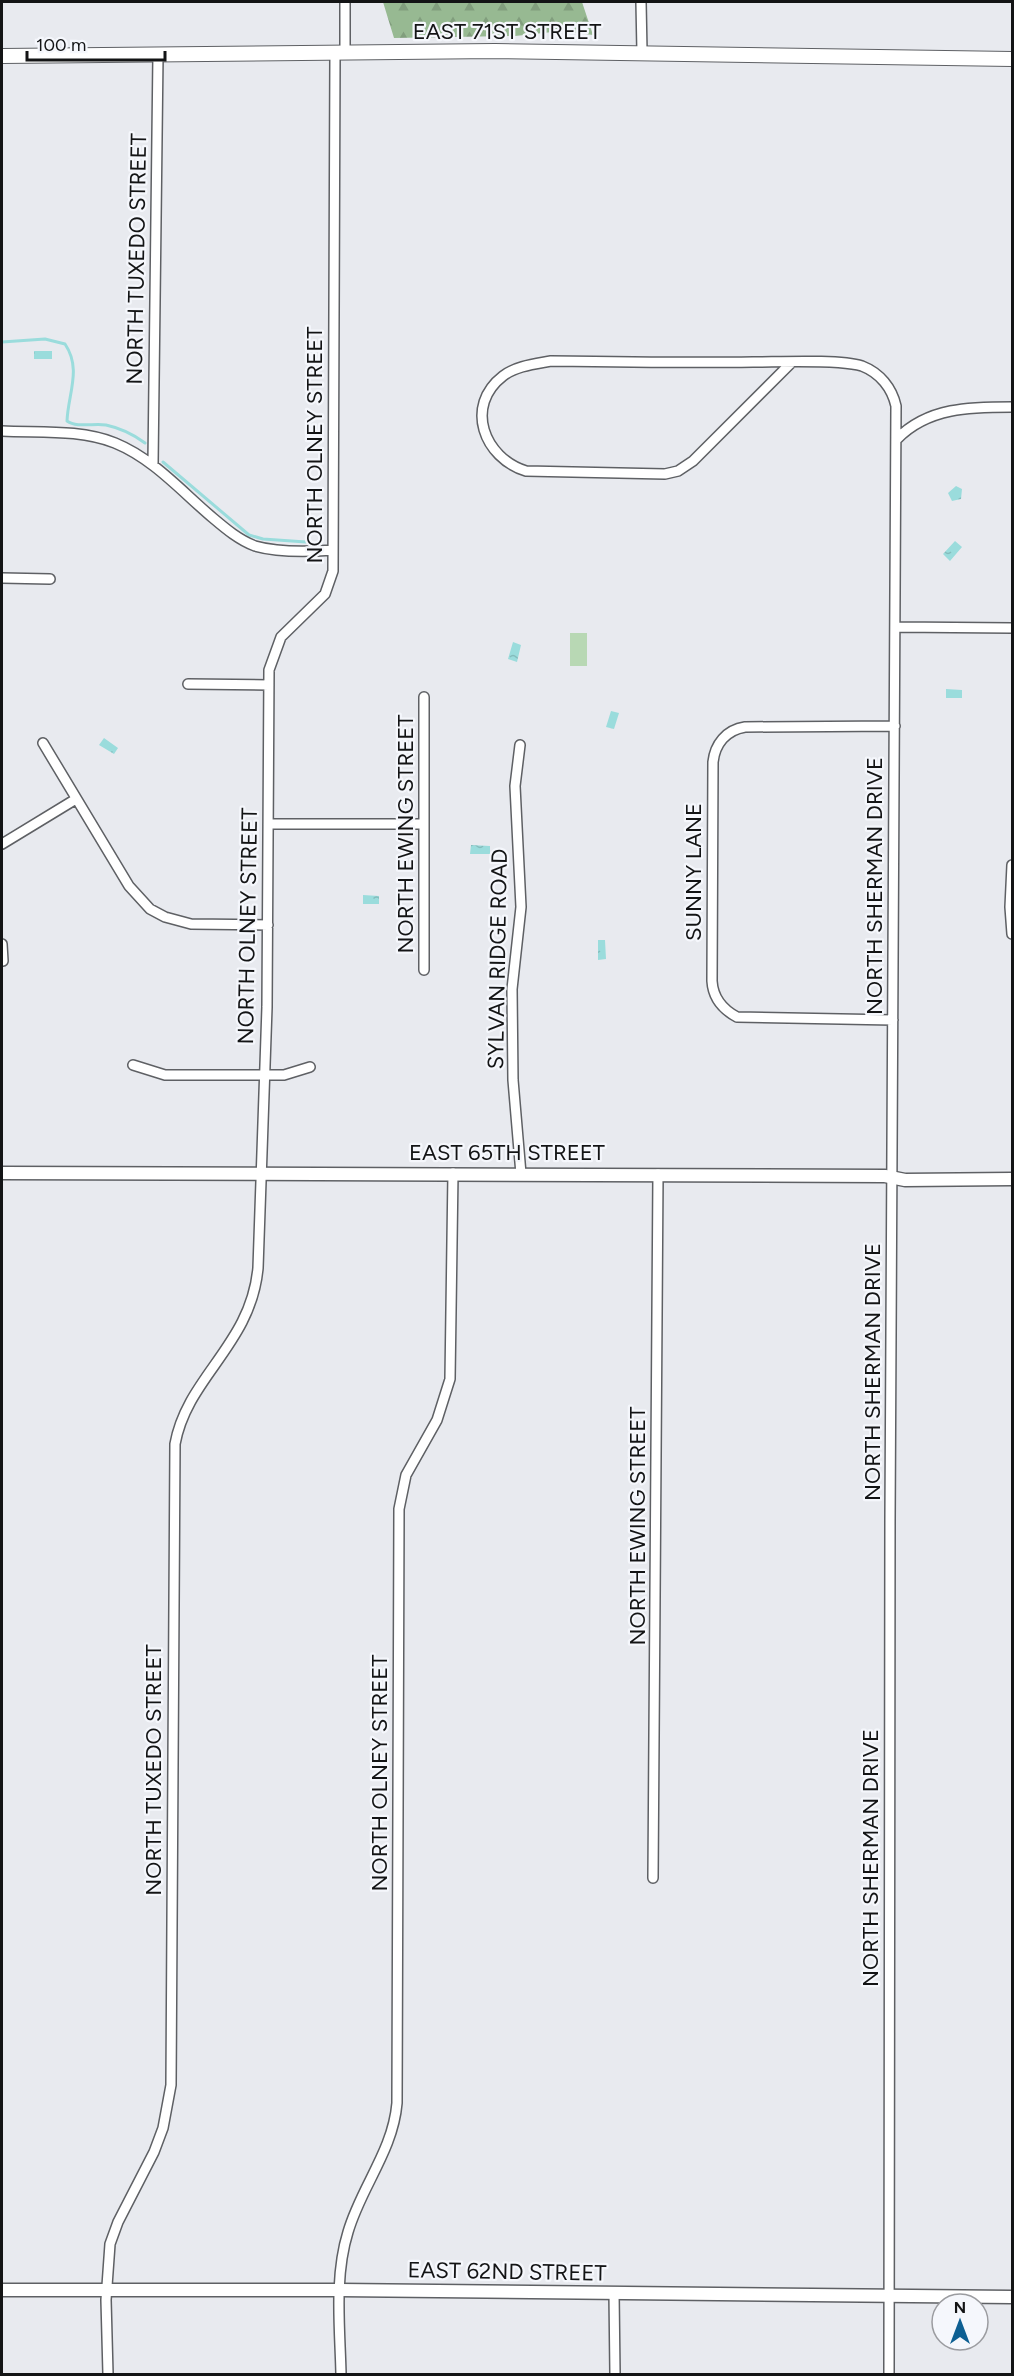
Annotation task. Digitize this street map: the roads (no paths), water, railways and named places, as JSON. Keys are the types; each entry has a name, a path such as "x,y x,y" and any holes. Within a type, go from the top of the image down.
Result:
{"main road":[{"name":"EAST 71ST STREET","path":"2,56 642,52 1012,58"}],"street":[{"name":"NORTH OLNEY STREET","path":"260,1173 267,925 269,685 272,656 281,637 322,597 330,585 333,571 340,54 345,2"},
{"path":"641,2 642,52"},
{"name":"NORTH TUXEDO STREET","path":"153,464 158,55"},
{"path":"551,361 792,362 693,461 678,471 655,475 530,471 514,467 496,453 486,439 483,421 484,404 501,378 516,369 551,361"},
{"name":"NORTH SHERMAN DRIVE","path":"792,362 851,364 864,367 879,376 890,389 895,401 897,439 889,2374"},
{"path":"897,439 914,426 945,411 971,407 1012,407"},
{"path":"2,431 72,434 101,438 153,464 189,498 241,539 276,550 333,550"},
{"path":"2,578 50,579"},
{"path":"895,627 1012,628"},
{"path":"188,684 269,685"},
{"name":"NORTH EWING STREET","path":"424,697 424,970"},
{"name":"SUNNY LANE","path":"893,1020 737,1017 723,1008 714,993 712,946 713,762 722,739 729,733 745,727 895,726"},
{"path":"43,743 129,886 150,909 165,917 191,924 267,925"},
{"name":"SYLVAN RIDGE ROAD","path":"520,745 515,786 521,907 512,989 513,1080 521,1174"},
{"path":"2,844 76,799"},
{"path":"268,824 423,824"},
{"path":"1012,865 1010,907 1012,934"},
{"path":"2,944 3,961"},
{"path":"133,1065 165,1075 288,1075 310,1067"},
{"name":"EAST 65TH STREET","path":"2,1173 658,1174 905,1180 1012,1179"},
{"name":"NORTH TUXEDO STREET","path":"108,2374 106,2300 109,2290 112,2237 154,2152 163,2128 171,2085 174,1453 178,1432 187,1408 237,1334 253,1299 258,1268 260,1173"},
{"name":"NORTH OLNEY STREET","path":"341,2374 340,2290 342,2259 347,2234 389,2141 398,2103 398,1514 406,1475 412,1459 437,1420 450,1379 453,1173"},
{"name":"NORTH EWING STREET","path":"653,1878 658,1174"},
{"name":"EAST 62ND STREET","path":"2,2290 340,2290 1012,2297"},
{"path":"614,2293 615,2374"}],"water":[{"path":"34,351 52,351 52,359 34,359"},
{"path":"956,486 962,489 961,499 952,501 948,493"},
{"path":"955,541 962,547 950,561 943,554"},
{"path":"513,642 521,645 517,662 508,659"},
{"path":"946,689 962,690 962,698 946,698"},
{"path":"611,711 619,713 614,729 606,727"},
{"path":"104,738 118,748 114,754 99,745"},
{"path":"471,845 490,846 490,854 470,854"},
{"path":"363,895 379,896 379,904 363,904"},
{"path":"598,940 605,940 606,959 598,960"}],"waterway":[{"path":"2,342 45,339 65,344 73,363 73,382 67,421 76,424 111,426 145,443"},
{"path":"163,462 249,535 263,539 306,542"}]}
